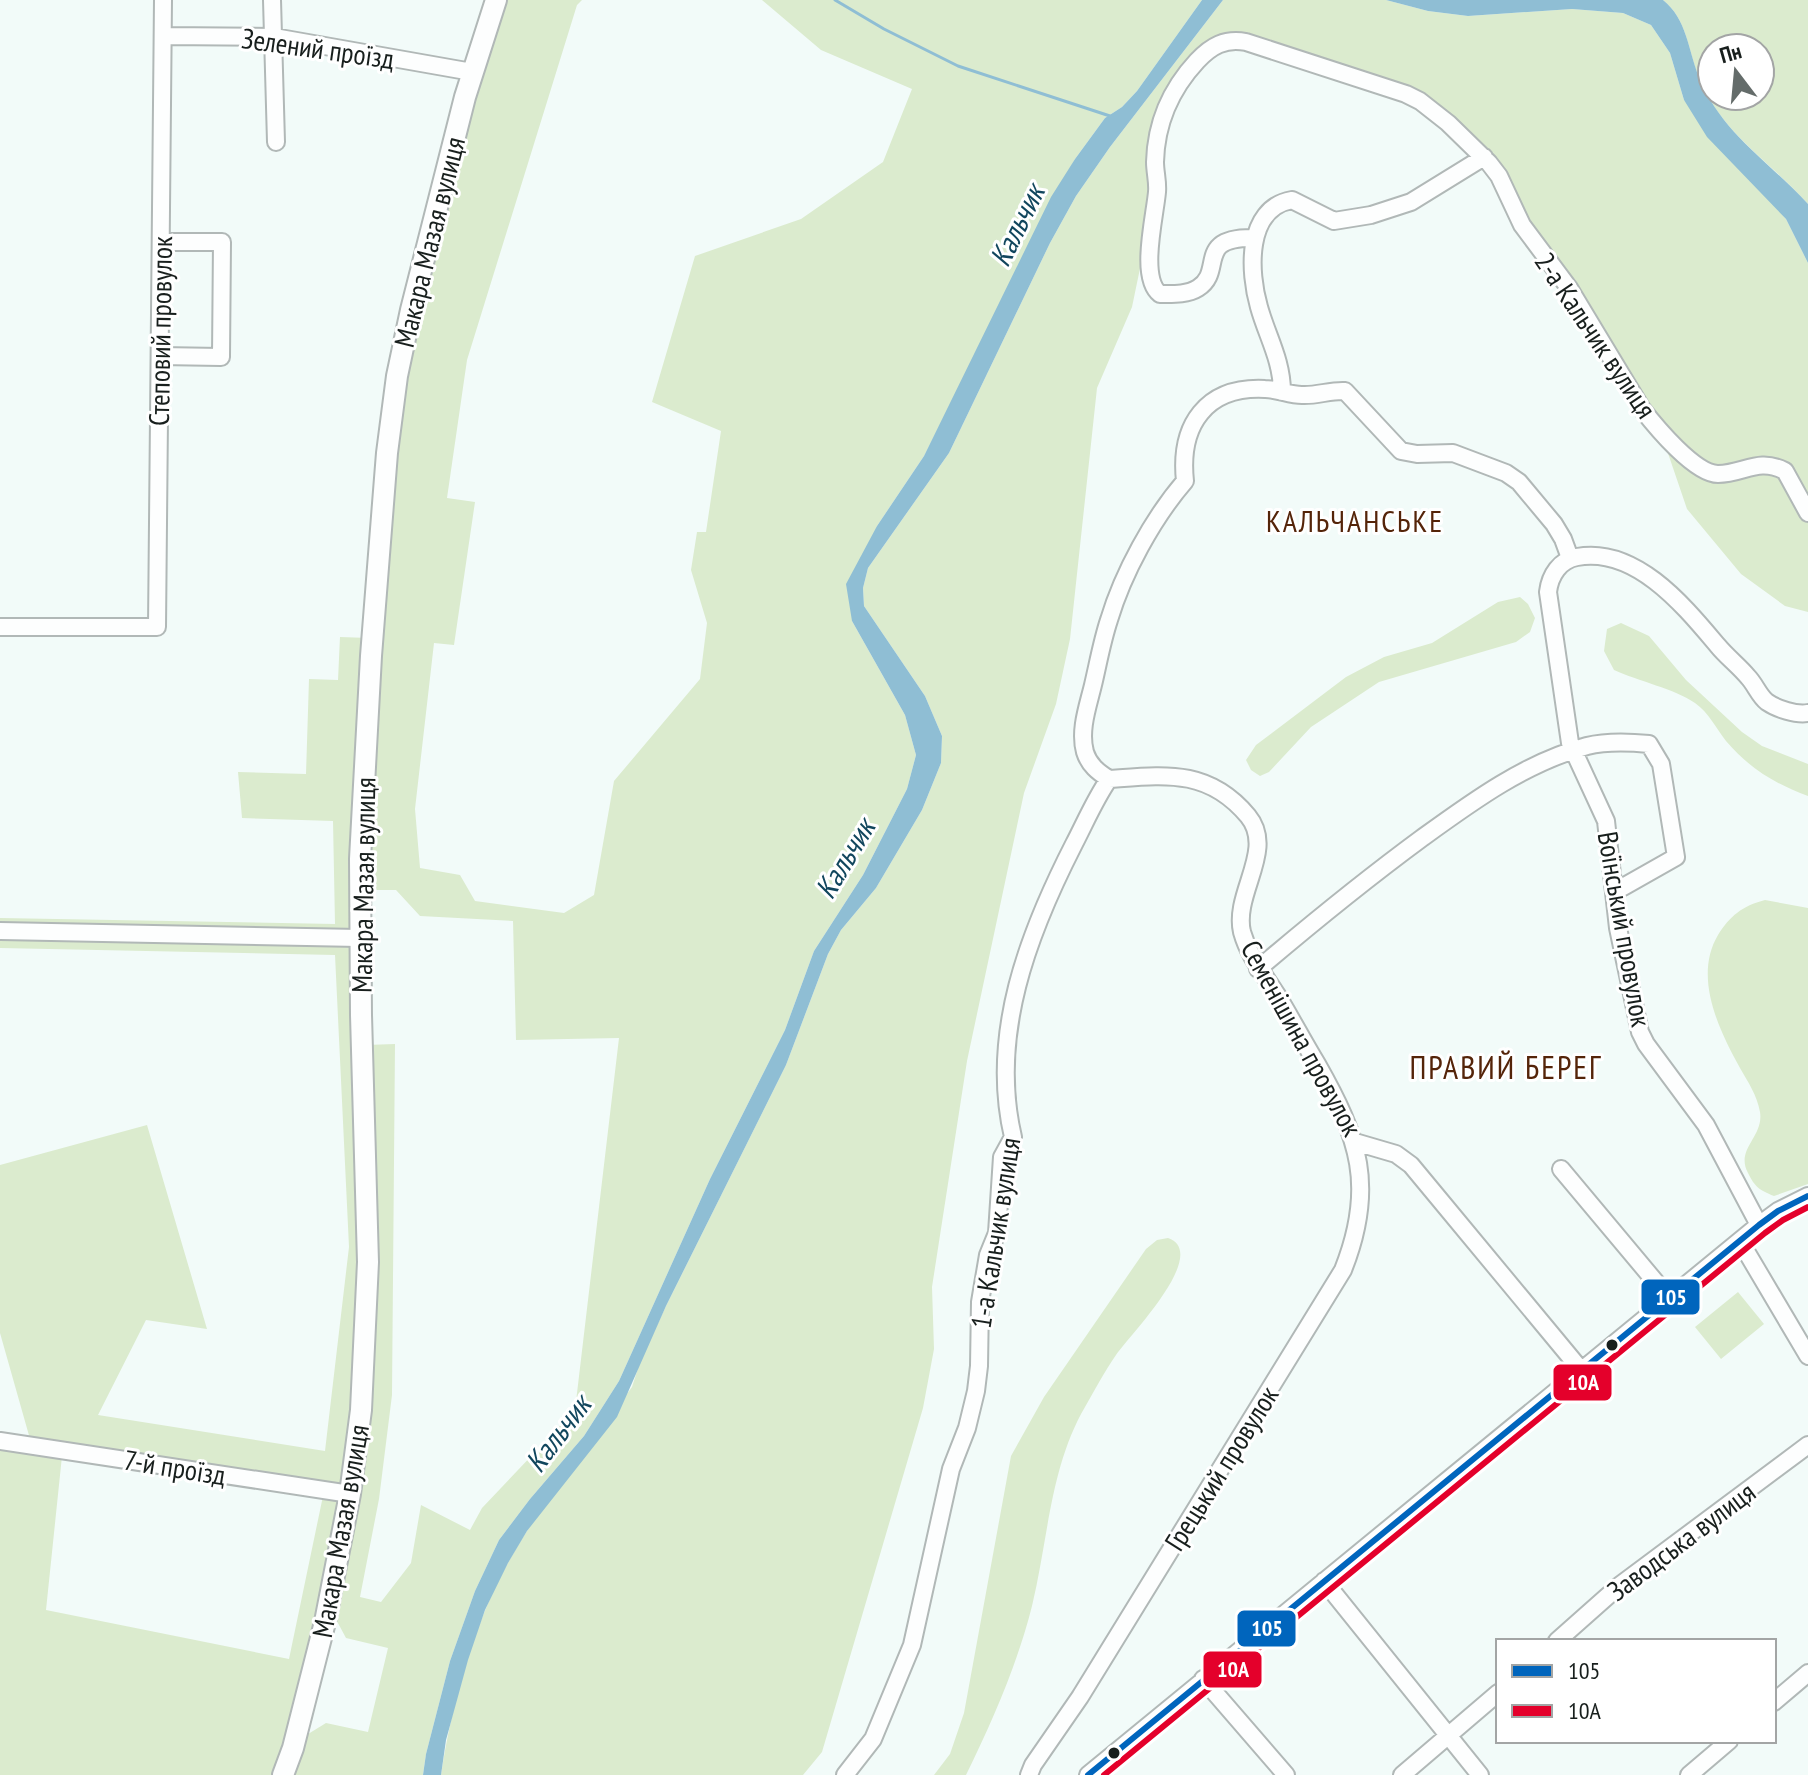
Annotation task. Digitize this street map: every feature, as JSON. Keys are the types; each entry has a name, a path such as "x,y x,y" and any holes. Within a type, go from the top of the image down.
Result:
{"main road":[{"name":"Макара Мазая вулиця","path":"283,1775 300,1725 325,1622 350,1494 362,1395 368,1262 359,938 360,848 387,453 397,376 417,283 472,72 496,0"}],"street":[{"name":"Степовий провулок","path":"0,627 157,627 163,0"},
{"path":"272,0 276,142"},
{"name":"Зелений проїзд","path":"163,36 274,37 472,72"},
{"name":"2-а Кальчик вулиця","path":"1254,238 1237,238 1220,245 1213,254 1205,282 1198,288 1160,294 1154,288 1149,256 1158,185 1155,159 1165,113 1176,86 1185,74 1210,49 1227,41 1242,41 1310,61 1414,97 1461,133 1499,176 1522,225 1569,288 1609,349 1642,409 1656,426 1697,466 1709,473 1728,473 1763,465 1785,471 1808,513"},
{"path":"1282,392 1280,367 1256,292 1254,238 1267,215 1287,201 1298,202 1334,221 1405,206 1484,157"},
{"path":"160,356 221,357 222,242 161,242"},
{"path":"1109,779 1093,767 1083,739 1108,621 1158,515 1185,481 1184,463 1189,431 1203,408 1218,398 1243,390 1265,389 1306,395 1345,391 1401,451 1453,453 1506,473 1525,487 1563,539 1570,558"},
{"path":"1573,751 1548,592 1557,569 1570,558 1595,556 1640,571 1691,614 1766,701 1792,712 1808,713"},
{"path":"1258,969 1443,823 1512,776 1598,744 1649,744 1660,759 1676,857 1623,887 1615,888"},
{"name":"Воїнський провулок","path":"1573,751 1604,814 1618,928 1640,1032 1706,1125 1759,1225"},
{"name":"Семенішина провулок","path":"1109,779 1170,774 1197,780 1220,791 1247,814 1254,824 1258,843 1241,912 1247,948 1334,1095 1355,1142 1396,1154 1411,1165 1581,1370"},
{"name":"1-а Кальчик вулиця","path":"845,1775 873,1739 910,1653 945,1491 976,1391 980,1302 988,1255 997,1233 1002,1157 1013,1137 1006,1107 1005,1072 1022,963 1063,866 1109,779"},
{"path":"0,931 359,938"},
{"name":"Грецький провулок","path":"1029,1775 1343,1270 1359,1220 1360,1168 1355,1142"},
{"path":"1561,1169 1669,1298"},
{"path":"1088,1775 1759,1225 1808,1196"},
{"path":"1740,1241 1808,1356"},
{"name":"7-й проїзд","path":"0,1441 350,1494"},
{"name":"Заводська вулиця","path":"1559,1639 1619,1586 1808,1445"},
{"path":"1324,1581 1480,1775"},
{"path":"1776,1700 1808,1673"},
{"path":"1203,1679 1286,1775"},
{"path":"1402,1775 1496,1695"},
{"path":"1689,1775 1727,1743"}],"green space":[{"path":"500,0 582,0 577,5 467,360 447,498 475,502 454,645 434,643 415,809 420,868 460,875 475,901 564,913 594,895 614,781 700,679 707,623 691,570 697,532 706,532 721,431 652,402 695,256 801,219 883,162 912,89 821,50 762,0 1202,0 1137,91 1122,107 1105,118 1075,159 924,456 877,526 852,621 905,715 916,755 907,789 863,875 814,951 785,1030 710,1179 619,1381 584,1436 499,1540 475,1591 450,1661 423,1775 288,1775 300,1739 326,1723 368,1732 388,1648 346,1638 332,1612 354,1495 366,1045 395,1044 392,1395 379,1499 360,1597 381,1602 411,1563 421,1505 470,1530 482,1508 575,1410 619,1038 516,1040 513,921 420,916 396,890 364,890 365,838 402,377"},
{"path":"1223,0 1386,0 1428,11 1468,16 1572,9 1623,13 1651,25 1670,53 1684,100 1786,219 1808,263 1808,612 1785,606 1741,574 1687,509 1657,421 1522,213 1432,104 1246,37 1183,71 1151,184 1143,254 1132,307 1097,388 1070,639 1056,704 1024,793 967,1061 932,1287 934,1349 923,1408 822,1752 803,1775 441,1775 451,1720 466,1665 496,1586 537,1516 632,1387 666,1306 786,1065 828,954 841,930 876,888 922,810 941,763 942,736 925,696 864,606 863,588 868,568 949,453 1050,243 1076,196"},
{"path":"1663,0 1808,0 1808,204 1718,112 1776,112 1776,32 1696,32 1696,69 1677,16"},
{"path":"1520,597 1528,604 1535,618 1530,632 1516,642 1379,682 1311,727 1269,772 1260,776 1251,770 1246,760 1256,745 1346,677 1384,657 1432,643 1498,602"},
{"path":"1621,623 1649,636 1686,680 1742,732 1762,746 1808,764 1808,796 1753,767 1735,751 1695,703 1677,693 1614,670 1604,651 1607,629"},
{"path":"340,637 369,638 365,1262 348,1488 30,1439 0,1333 0,1165 147,1125 207,1329 146,1320 98,1415 325,1451 349,1247 335,955 0,948 0,918 335,924 333,821 242,818 238,772 306,774 309,679 338,680"},
{"path":"1765,900 1808,908 1808,1184 1774,1196 1755,1185 1745,1165 1747,1150 1758,1129 1760,1112 1717,1020 1708,986 1711,951 1718,935 1737,913"},
{"path":"1168,1238 1179,1247 1180,1260 1174,1277 1150,1314 1116,1355 1085,1407 1064,1454 1051,1504 1032,1606 995,1713 966,1775 934,1775 950,1754 964,1713 1011,1456 1044,1397 1146,1249 1157,1240"},
{"path":"1738,1292 1764,1324 1721,1359 1695,1327"},
{"path":"0,1447 62,1456 46,1610 289,1659 323,1496 345,1499 279,1775 0,1775"}],"water":[{"path":"1202,0 1223,0 1076,196 1050,243 949,453 868,568 863,588 864,606 925,696 942,736 941,763 922,810 876,888 841,930 828,954 786,1065 666,1306 617,1417 527,1531 508,1563 485,1610 468,1660 446,1740 441,1775 423,1775 450,1661 475,1591 499,1540 584,1436 619,1381 710,1179 785,1030 814,951 863,875 907,789 916,755 905,715 852,621 846,584 877,526 924,456 1051,197 1105,118 1122,107 1137,91"},
{"path":"1386,0 1663,0 1682,26 1696,68 1696,112 1718,112 1733,131 1808,204 1808,263 1786,219 1707,137 1684,100 1670,53 1651,25 1623,13 1572,9 1468,16 1428,11"}],"waterway":[{"path":"835,0 958,66 1110,116"}],"transit line":[{"name":"105","path":"1088,1775 1759,1225 1808,1196"},
{"name":"10А","path":"1104,1775 1765,1233 1808,1207"}],"district":[{"name":"КАЛЬЧАНСЬКЕ","path":"1355,520"},
{"name":"ПРАВИЙ БЕРЕГ","path":"1506,1067"}],"water label":[{"name":"Кальчик","path":"1016,225"},
{"name":"Кальчик","path":"844,858"},
{"name":"Кальчик","path":"557,1433"}]}
